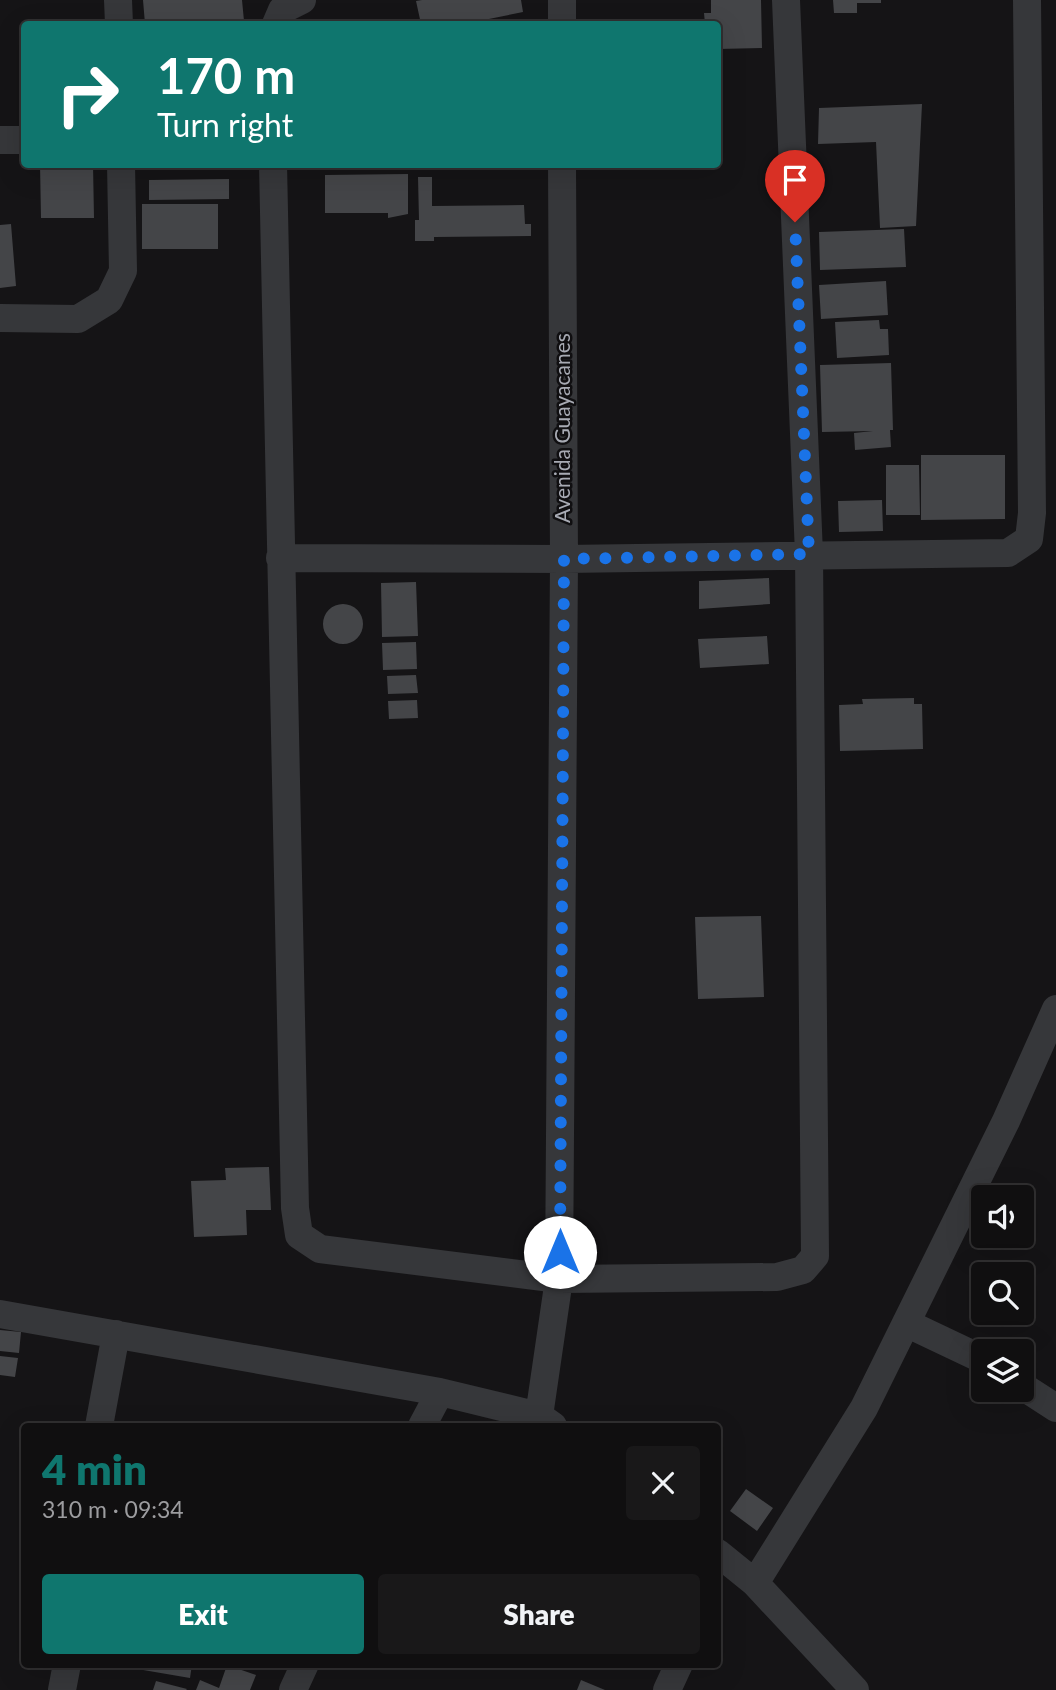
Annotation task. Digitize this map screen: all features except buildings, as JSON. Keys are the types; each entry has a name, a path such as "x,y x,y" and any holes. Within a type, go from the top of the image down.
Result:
{"street":[{"path":"118,0 118,21"},
{"path":"277,21 282,10 302,0"},
{"path":"562,0 562,21"},
{"path":"273,168 295,1208 299,1235 320,1249 559,1279 777,1277 803,1270 815,1256 809,554 786,0"},
{"path":"280,558 564,559 1008,553 1029,539 1032,513 1027,0"},
{"path":"0,140 21,140"},
{"path":"0,318 78,318 109,300 123,271 121,168"},
{"name":"Avenida Guayacanes","path":"546,1421 559,1279 564,559 562,168"},
{"path":"755,1583 864,1408 1006,1121 1056,1009"},
{"path":"0,1314 440,1392 546,1421"},
{"path":"906,1323 971,1354"},
{"path":"100,1423 116,1334"},
{"path":"424,1423 440,1392"},
{"path":"1034,1394 1056,1408"},
{"path":"721,1565 755,1583 855,1690"},
{"path":"62,1690 66,1668"},
{"path":"293,1690 303,1668"},
{"path":"667,1690 677,1668"}],"route":[{"path":"560,1252 564,559 809,554 795,222"}]}
